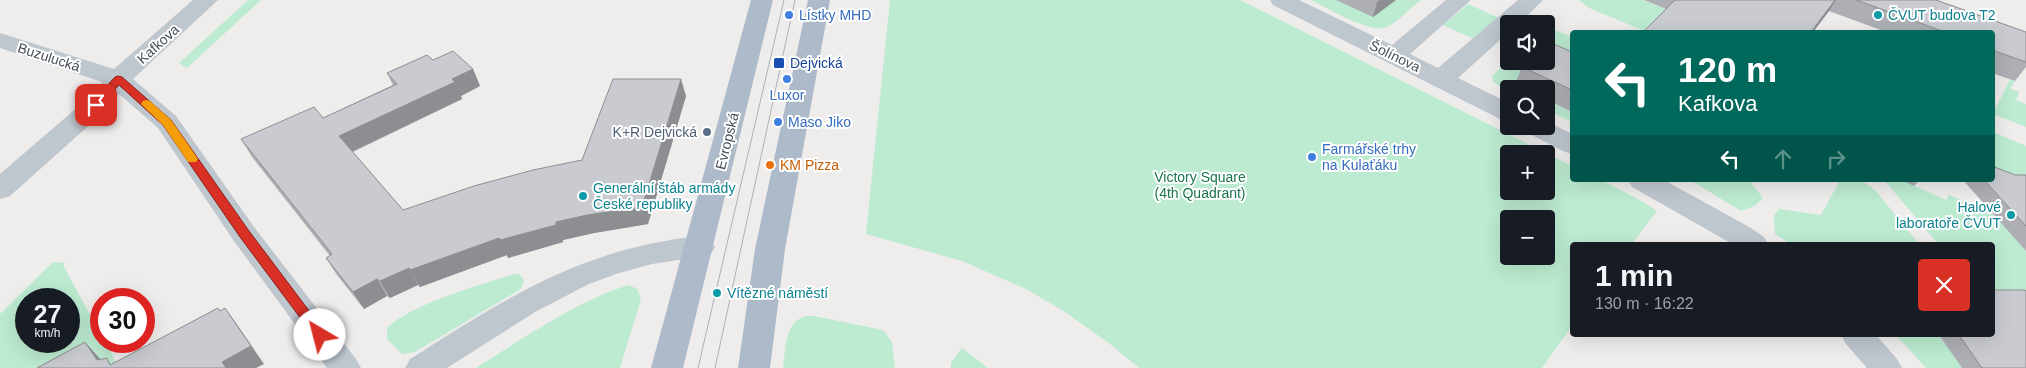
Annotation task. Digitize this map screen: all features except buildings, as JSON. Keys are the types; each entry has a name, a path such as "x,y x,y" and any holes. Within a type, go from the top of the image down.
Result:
{"main road":[{"name":"Evropská","path":"667,368 700,247 762,0"},
{"path":"754,368 770,249 819,0"}],"street":[{"name":"Kafkova","path":"0,189 96,105 118,79 207,0"},
{"name":"Šolínova","path":"1281,0 1500,108"},
{"path":"1395,55 1460,0"},
{"path":"1441,79 1532,0"},
{"name":"Buzulucká","path":"0,40 118,79 167,122 244,234 345,368"},
{"path":"1553,135 1570,144"},
{"path":"1646,182 1748,240"},
{"path":"421,368 508,313 558,286 635,257 700,247"},
{"path":"1859,337 1886,368"}],"green space":[{"path":"248,0 261,0 187,68 179,63"},
{"name":"Victory Square (4th Quadrant)","path":"890,0 1240,0 1500,130 1500,135 1510,135 1530,145 1500,145 1500,200 1555,200 1555,158 1570,165 1570,182 1605,182 1657,211 1633,242 1570,242 1570,329 1542,368 1139,368 1110,344 1062,310 1026,289 962,261 866,234"},
{"path":"1311,0 1421,0 1387,27 1380,28 1360,24"},
{"path":"1579,0 1643,0 1717,30 1642,30 1589,8"},
{"path":"1468,4 1500,19 1476,40 1443,25"},
{"path":"1555,31 1570,36 1570,72 1555,65"},
{"path":"1500,68 1500,70 1531,70 1520,80 1500,80 1500,86 1493,82 1492,76"},
{"path":"2010,79 2015,81 2010,89 2019,92 2016,100 2026,104 2026,127 1995,115 1995,110"},
{"path":"1555,104 1570,111 1570,121 1555,114"},
{"path":"1995,133 2026,146 2026,187 1995,181"},
{"path":"1693,182 1751,182 1763,198 1755,206 1741,211"},
{"path":"1839,182 1864,182 1875,190 1918,242 1787,242 1775,234 1774,216 1779,209 1821,215"},
{"path":"1886,182 1906,182 1946,200 1949,195 1997,216 2026,251 2026,318 1995,304 1995,242 1936,242"},
{"path":"53,262 65,263 63,265 75,288 26,288"},
{"path":"519,274 524,280 521,289 415,352 402,354 387,339 387,328 398,319 413,311 447,296"},
{"path":"629,285 637,289 641,299 620,368 476,368 570,310 610,291"},
{"path":"80,296 90,315 90,353 111,353 119,368 0,368 0,314 15,299 15,353 80,353"},
{"path":"806,316 883,330 892,342 895,368 783,368 787,337 790,330 799,319"},
{"path":"1898,337 1942,337 1944,343 1946,343 1965,368 1926,368"},
{"path":"962,348 988,368 951,368 951,363"}],"tram line":[{"path":"698,368 784,0"},
{"path":"715,368 795,0"}],"slow traffic":[{"path":"146,104 167,122 192,159"}],"place":[{"name":"Lístky MHD","path":"789,15"},
{"name":"ČVUT budova T2","path":"1878,15"},
{"name":"Dejvická","path":"779,63"},
{"name":"Luxor","path":"787,79"},
{"name":"Maso Jiko","path":"778,122"},
{"name":"K+R Dejvická","path":"707,132"},
{"name":"Farmářské trhy na Kulaťáku","path":"1312,157"},
{"name":"KM Pizza","path":"770,165"},
{"name":"Generální štáb armády České republiky","path":"583,196"},
{"name":"Halové laboratoře ČVUT","path":"2011,215"},
{"name":"Vítězné náměstí","path":"717,293"}],"route":[{"path":"96,105 118,79 167,122 244,234 320,335"}]}
